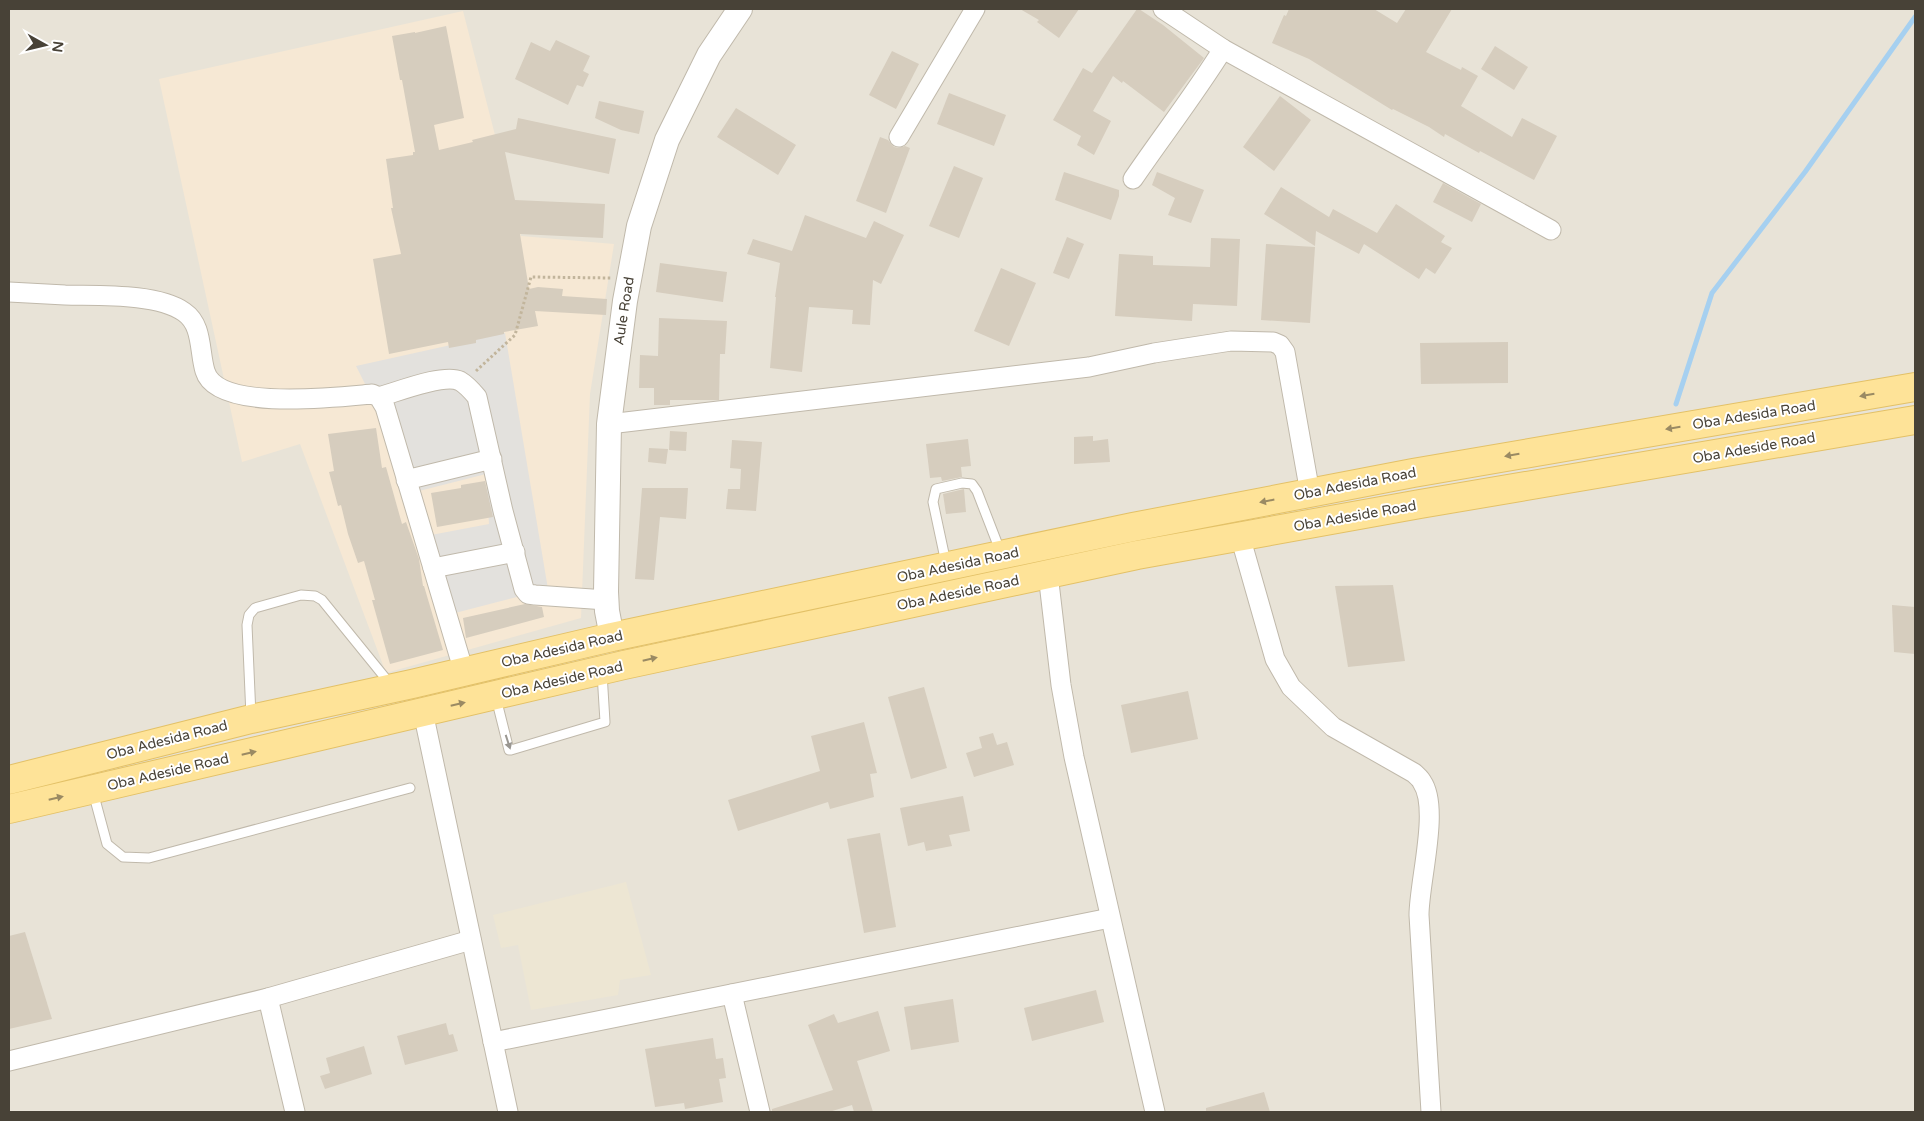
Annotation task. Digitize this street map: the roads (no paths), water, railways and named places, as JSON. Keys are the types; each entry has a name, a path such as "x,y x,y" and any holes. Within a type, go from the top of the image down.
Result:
{"main road":[{"name":"Oba Adesida Road","path":"9,780 251,719 612,637 1133,527 1413,473 1915,387"},
{"name":"Oba Adeside Road","path":"9,809 602,670 1137,555 1420,504 1915,420"},
{"path":"1413,473 1420,504"}],"street":[{"name":"Aule Road","path":"612,637 606,600 609,424 629,278 639,226 667,140 709,55 740,9"},
{"path":"899,137 974,9"},
{"path":"1163,9 1223,49 1551,230"},
{"path":"1133,179 1198,90 1223,49"},
{"path":"9,292 116,296 172,305 186,313 194,322 199,335 205,372 211,383 222,390 249,396 306,400 372,394 379,397 385,407 464,672"},
{"path":"609,424 1089,367 1154,353 1231,341 1273,342 1280,345 1285,352 1310,493"},
{"path":"379,397 444,379 458,380 469,387 477,397 503,511 524,589 528,594 606,600"},
{"path":"406,480 492,459"},
{"path":"1240,536 1274,659 1291,687 1333,727 1414,774 1423,782 1427,793 1430,814 1419,896 1419,915 1431,1112"},
{"path":"433,568 515,552"},
{"path":"1048,574 1061,685 1072,748 1156,1112"},
{"path":"423,712 508,1112"},
{"path":"493,1042 1110,918"},
{"path":"9,1061 268,998 471,940"},
{"path":"732,994 760,1112"},
{"path":"268,998 295,1112"}],"lane":[{"path":"947,567 933,496 936,489 962,483 972,484 977,491 1002,555"},
{"path":"251,719 246,625 249,614 255,608 301,595 314,596 322,600 393,688"},
{"path":"496,696 511,750 605,722 602,670"},
{"path":"92,790 107,844 123,857 149,858 410,788"}],"waterway":[{"path":"1676,404 1712,293 1805,172 1915,17"}]}
